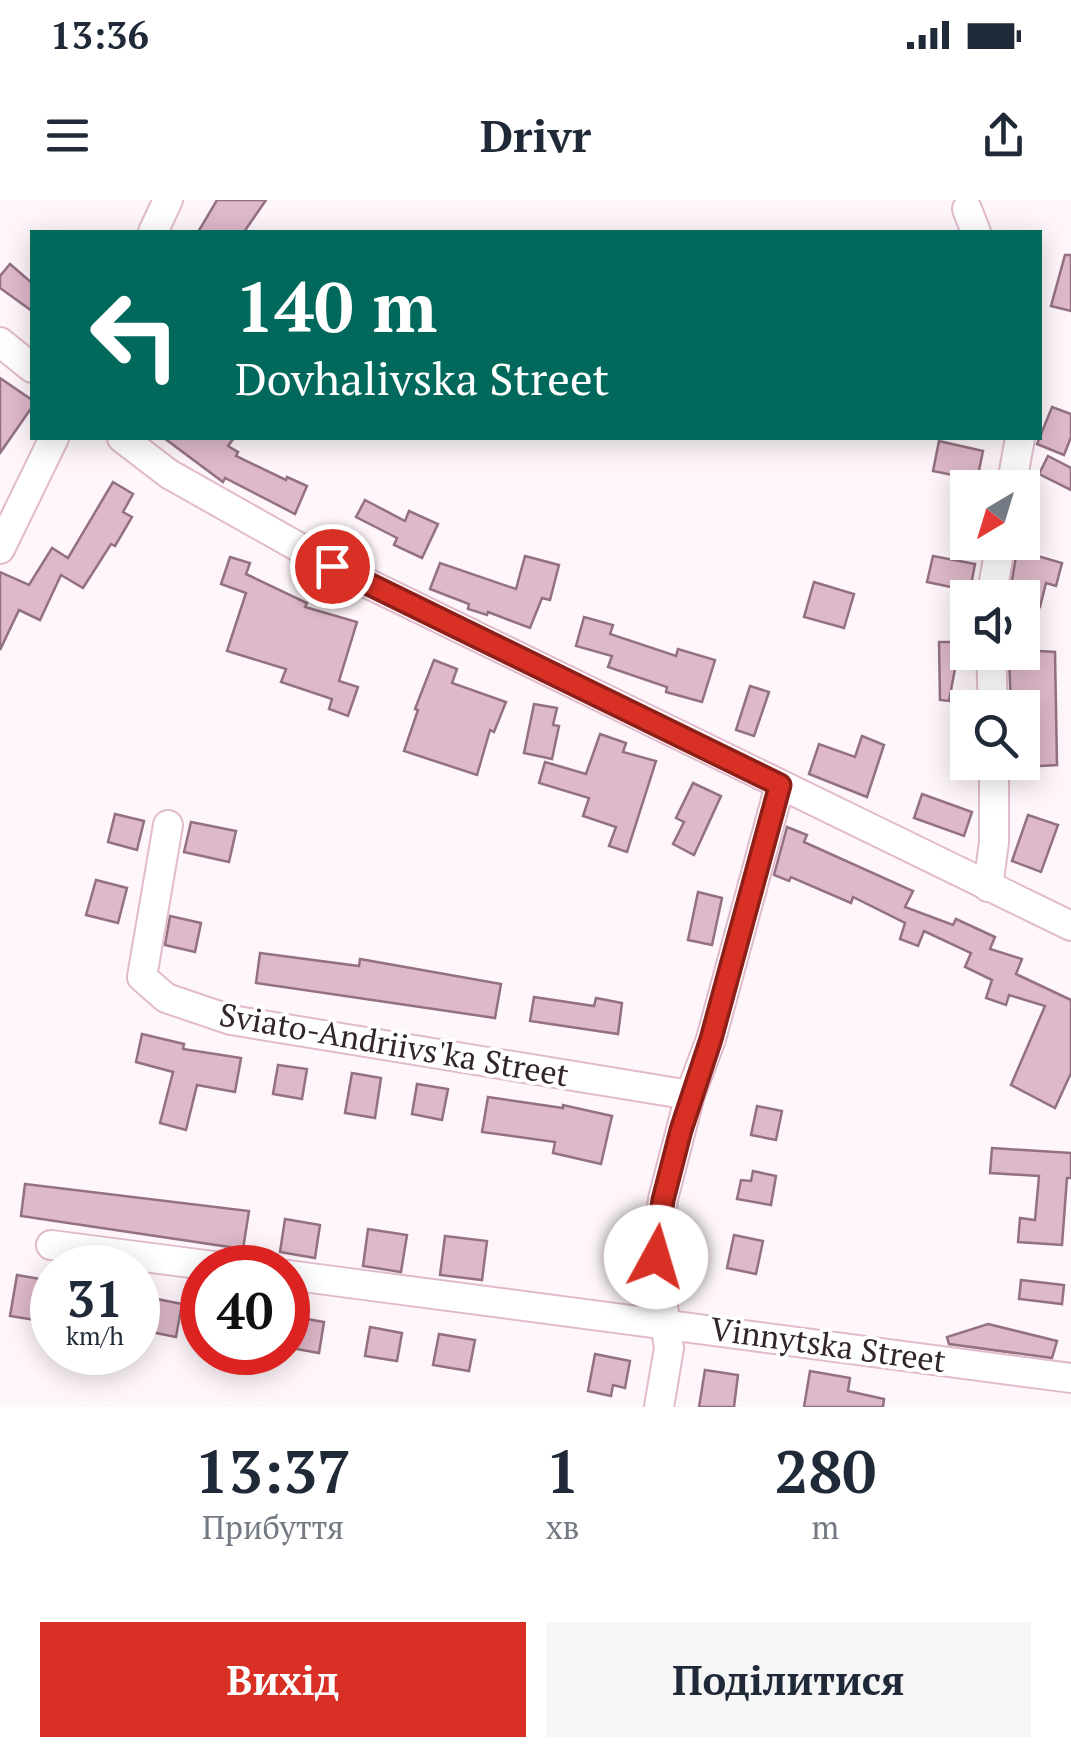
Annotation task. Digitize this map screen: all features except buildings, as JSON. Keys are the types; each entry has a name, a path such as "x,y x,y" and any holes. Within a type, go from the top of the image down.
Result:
{"street":[{"path":"153,230 168,200"},
{"path":"0,342 30,366"},
{"path":"0,549 53,440"},
{"path":"125,440 169,474 332,566 1071,926"},
{"path":"1014,470 1020,440"},
{"path":"988,888 994,842 994,780"},
{"path":"660,1407 669,1348 656,1257 660,1219 690,1095 711,1039 780,785"},
{"name":"Sviato-Andriivs'ka Street","path":"168,825 142,977 166,998 231,1020 690,1095"},
{"name":"Vinnytska Street","path":"310,1278 1071,1378"}],"route":[{"path":"332,566 780,785 711,1039 690,1095 663,1200 656,1257"}]}
